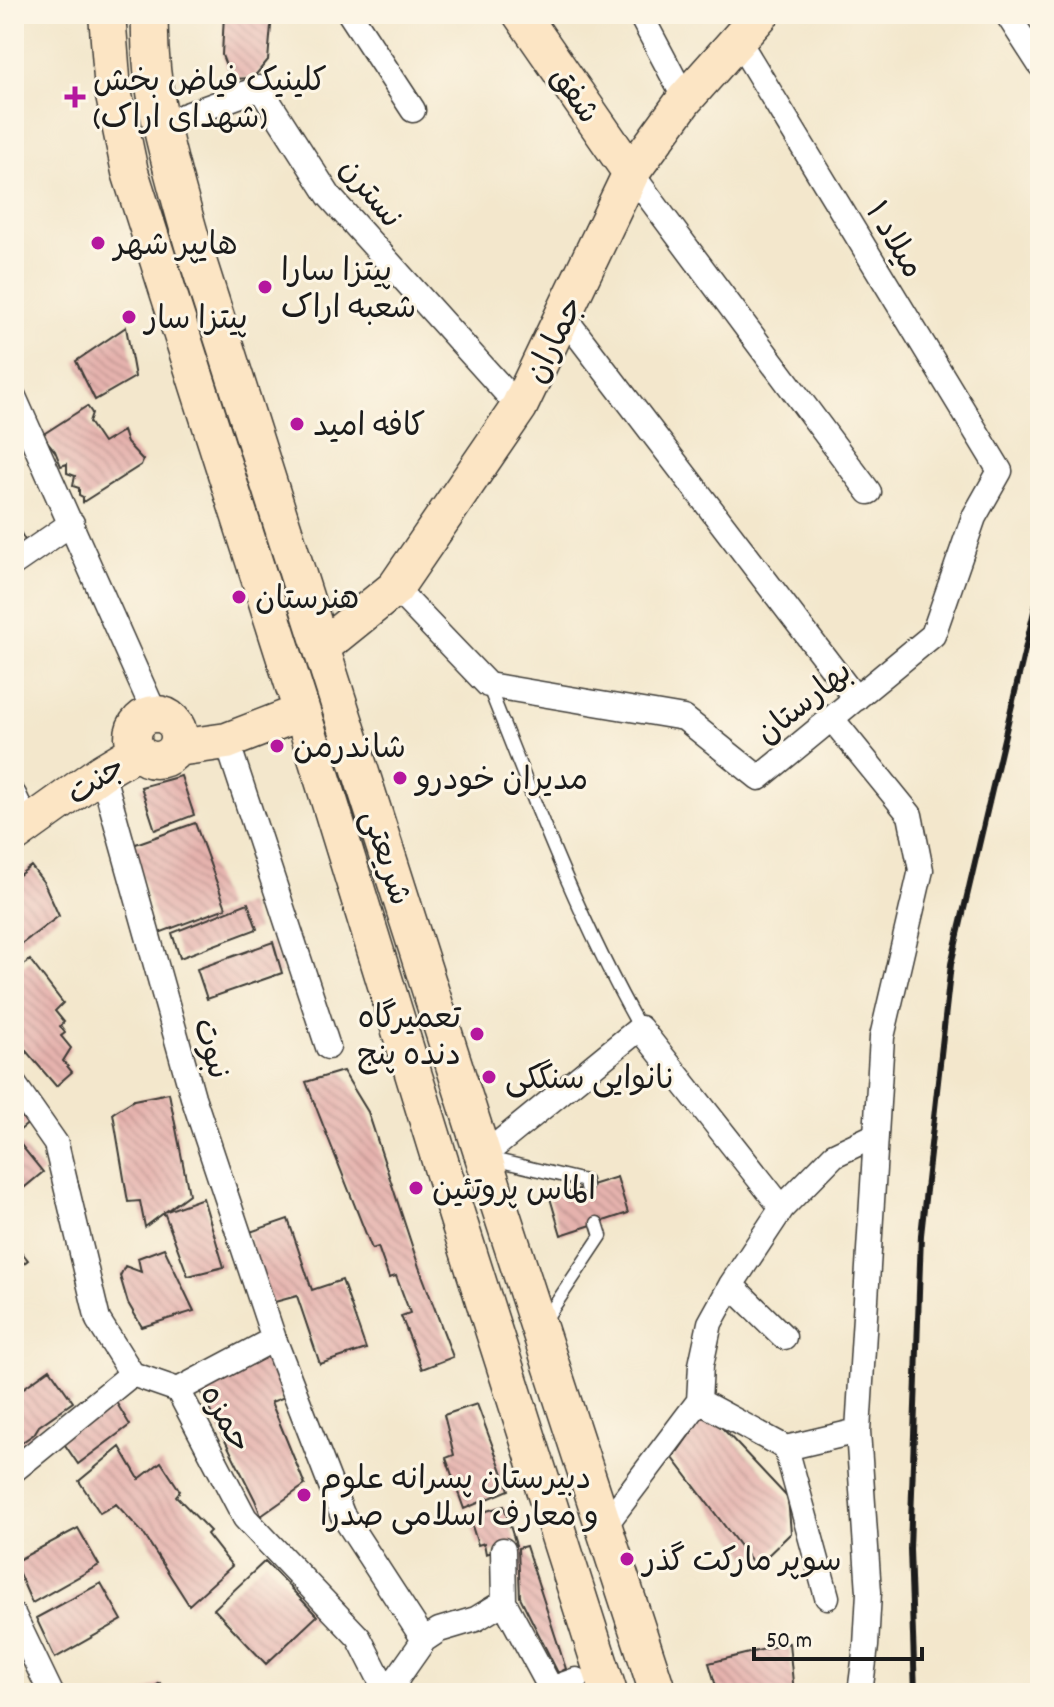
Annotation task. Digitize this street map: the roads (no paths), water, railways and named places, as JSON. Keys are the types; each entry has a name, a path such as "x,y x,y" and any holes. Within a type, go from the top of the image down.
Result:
{"main road":[{"name":"شریعتی","path":"107,14 113,91 130,172 609,1693"},
{"name":"شریعتی","path":"150,14 159,125 192,242 483,1156 658,1693"},
{"name":"شفق","path":"521,14 631,173"},
{"name":"جماران","path":"322,647 395,588 519,407 631,173 685,99 754,21"},
{"path":"177,748 227,741 302,712"},
{"path":"155,714 168,717 177,727 177,748 161,760 147,759 137,751 133,735 135,727 140,720 155,714"},
{"name":"جنت","path":"19,818 137,751"}],"street":[{"path":"350,14 413,110"},
{"path":"640,14 685,99"},
{"path":"1007,14 1040,65"},
{"name":"میلاد ۱","path":"754,21 1000,471"},
{"name":"نسترن","path":"159,125 260,88 329,196 519,407"},
{"path":"631,173 869,492"},
{"path":"564,317 856,699"},
{"path":"14,397 155,714"},
{"name":"بهارستان","path":"488,685 684,718 759,778 933,635 974,517 1000,471"},
{"path":"14,563 72,523"},
{"path":"395,588 488,685"},
{"path":"832,719 910,815 921,870 882,1037 858,1431 869,1592 860,1693"},
{"path":"227,741 328,1047"},
{"name":"نبوت","path":"102,772 193,1097 274,1339 342,1514 424,1640"},
{"path":"483,1156 640,1028 782,1208"},
{"path":"14,1084 56,1144 98,1320 132,1374 14,1470"},
{"path":"603,1528 699,1401 701,1365 710,1323 782,1208 834,1155 876,1135"},
{"path":"731,1285 784,1337"},
{"path":"178,1390 274,1339"},
{"name":"حمزه","path":"132,1374 178,1390 245,1518 359,1638 390,1693"},
{"path":"699,1401 786,1448 858,1431"},
{"path":"786,1448 827,1597"},
{"path":"503,1550 504,1602 551,1689 576,1680"},
{"path":"390,1693 424,1640 439,1630 476,1619 504,1602"},
{"path":"14,1616 51,1693"}],"lane":[{"path":"488,685 545,828 615,983 640,1028"},
{"path":"483,1156 585,1181 586,1187"},
{"path":"539,1329 601,1236 597,1223"}],"railway":[{"path":"915,1693 910,1549 921,1235 951,964 1040,586"}],"place":[{"name":"کلینیک فیاض بخش (شهدای اراک)","path":"75,97"},
{"name":"هایپر شهر","path":"98,243"},
{"name":"پیتزا سارا شعبه اراک","path":"265,287"},
{"name":"پیتزا سار","path":"129,317"},
{"name":"کافه امید","path":"297,424"},
{"name":"هنرستان","path":"239,597"},
{"name":"شاندرمن","path":"277,746"},
{"name":"مدیران خودرو","path":"400,778"},
{"name":"تعمیرگاه دنده پنج","path":"477,1034"},
{"name":"نانوایی سنگکی","path":"489,1077"},
{"name":"الماس پروتئین","path":"416,1188"},
{"name":"دبیرستان پسرانه علوم و معارف اسلامی صدرا","path":"304,1495"},
{"name":"سوپر مارکت گذر","path":"627,1559"}]}
